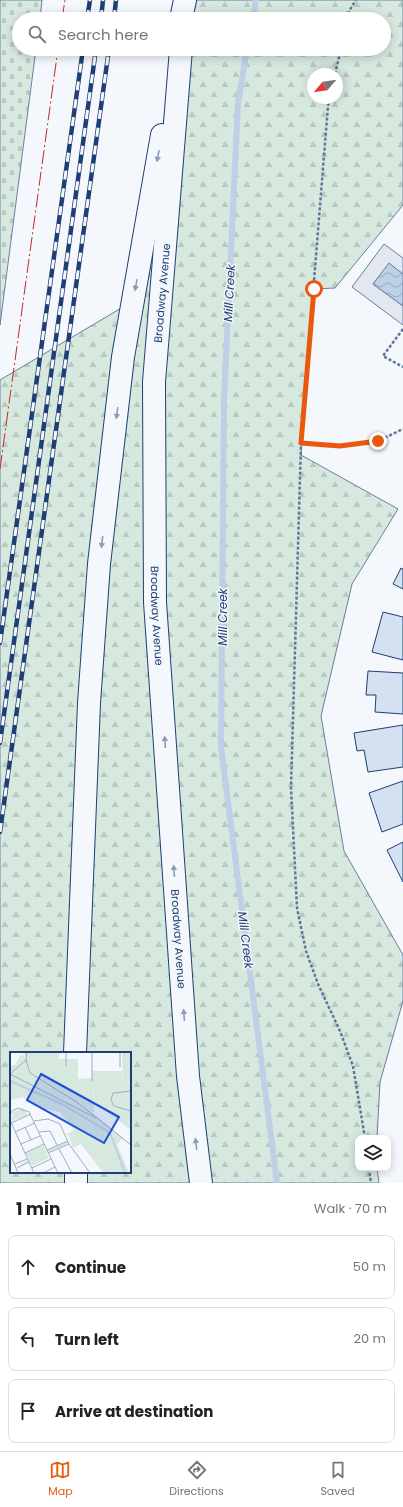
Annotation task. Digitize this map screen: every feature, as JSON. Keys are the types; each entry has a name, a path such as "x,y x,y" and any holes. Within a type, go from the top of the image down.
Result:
{"main road":[{"path":"184,12 185,0"},
{"name":"Broadway Avenue","path":"75,1052 89,703 99,564 123,357 175,56"},
{"name":"Broadway Avenue","path":"180,56 154,382 155,602 188,1076 201,1183"}],"path":[{"path":"350,12 356,0"},
{"path":"336,68 339,56"},
{"path":"328,104 301,443 291,788 297,908 306,951 318,984 340,1031 353,1066 364,1135"},
{"path":"403,329 383,356 403,367"},
{"path":"301,443 340,446 378,441 403,429"},
{"path":"369,1171 371,1183"}],"green space":[{"path":"0,0 42,0 41,12 12,12 12,56 35,56 0,325"},
{"path":"185,0 403,0 403,205 335,288 314,289 301,455 398,509 352,584 321,716 344,851 403,955 403,1001 380,1082 377,1135 355,1135 355,1171 377,1171 379,1183 0,1183 0,380 133,301 175,56 391,56 391,12 182,12"}],"shaded area":[{"path":"384,244 403,258 403,274 389,264 373,284 403,306 403,325 352,287"}],"water":[{"path":"389,263 403,274 403,306 373,284"}],"building":[{"path":"401,568 403,569 403,589 393,584"},
{"path":"383,612 403,617 403,660 372,652"},
{"path":"368,671 403,673 403,714 375,712 376,695 366,695"},
{"path":"403,725 403,767 368,772 364,750 357,751 354,733"},
{"path":"403,781 403,824 382,832 369,793"},
{"path":"403,842 403,882 387,850"}],"waterway":[{"name":"Mill Creek","path":"254,12 256,0"},
{"name":"Mill Creek","path":"246,56 238,103 224,399 221,747 277,1183"}],"railway":[{"path":"88,12 90,0"},
{"path":"102,12 103,0"},
{"path":"115,12 116,0"},
{"path":"0,643 82,56"},
{"path":"0,743 95,56"},
{"path":"0,832 108,56"}],"power":[{"path":"63,12 65,0"},
{"path":"0,469 57,56"}],"route":[{"path":"314,289 301,443 340,446 378,441"}]}
